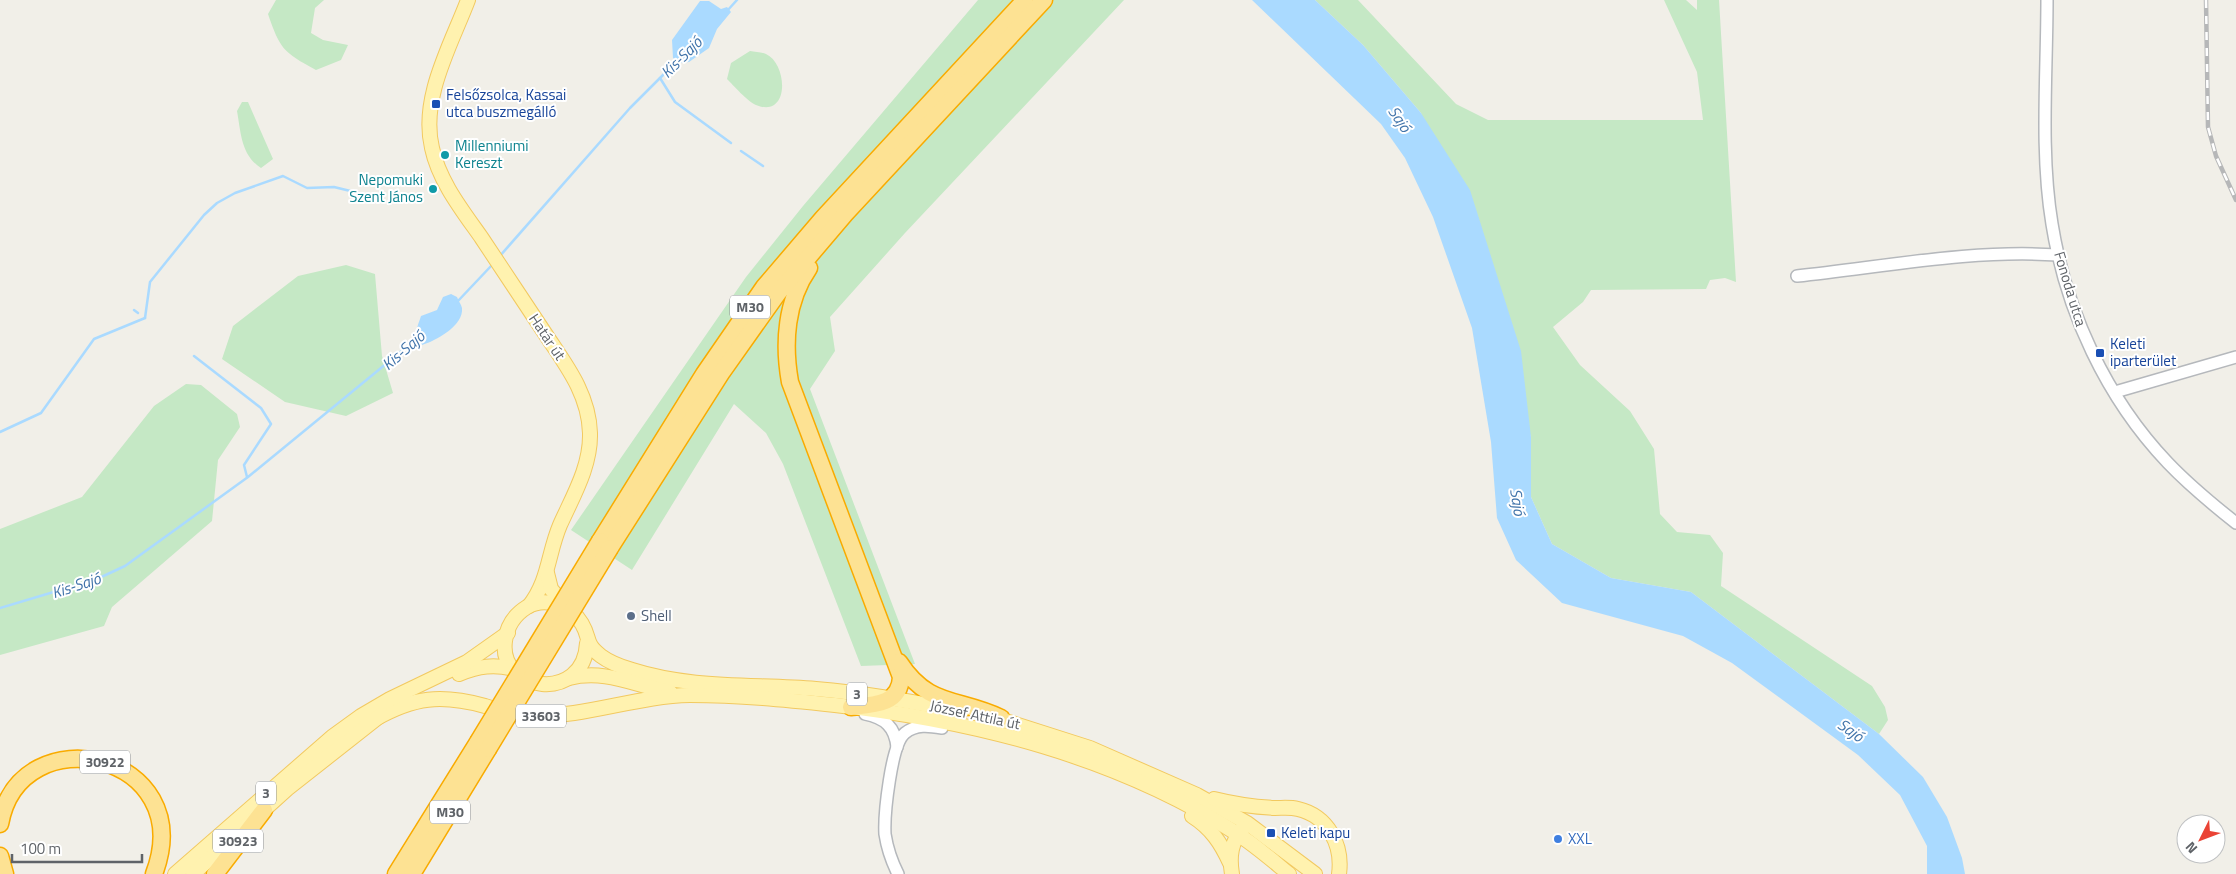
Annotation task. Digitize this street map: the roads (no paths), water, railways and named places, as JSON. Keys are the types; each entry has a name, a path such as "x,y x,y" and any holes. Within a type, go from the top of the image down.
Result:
{"highway":[{"name":"M30","path":"412,874 483,746 605,545 684,405 734,328 764,287 823,218 1025,0"},
{"name":"M30","path":"605,545 749,332 778,293 845,214 1044,0"},
{"path":"845,214 797,290 789,318 787,365 795,399 893,654 900,682 897,692 879,705 851,707"},
{"path":"893,654 911,679 927,693 1001,725"},
{"name":"M30","path":"396,874 483,746"},
{"name":"30922","path":"0,824 6,806 16,788 35,772 63,759 88,758 103,761 123,770 141,784 158,812 162,852 154,874"},
{"name":"30923","path":"215,874 264,810"},
{"path":"0,856 5,874"}],"main road":[{"name":"Határ út","path":"468,0 436,83 430,116 432,148 444,179 460,206 576,381 586,409 590,433 589,446 580,482 559,528 540,591 529,606"},
{"path":"547,572 551,589 582,624 587,643 583,663 568,679"},
{"path":"529,606 552,603 569,610"},
{"name":"3","path":"174,874 332,737 361,716 390,699 468,662 508,633 514,618 529,606"},
{"path":"508,633 505,641 506,653 514,669"},
{"name":"József Attila út","path":"587,643 601,656 630,670 665,678 711,684 816,689 891,698 1090,748 1196,795 1242,829 1315,874"},
{"name":"3","path":"193,874 287,789 375,719 403,700 480,667 498,665 514,669 523,678 539,684 552,685 587,674 605,675 639,686 688,695"},
{"name":"József Attila út","path":"688,695 745,696 1001,725 1242,829 1289,874"},
{"name":"33603","path":"396,707 417,700 444,698 532,716 567,713 646,699 688,695"},
{"name":"3","path":"375,719 396,707"},
{"path":"1147,787 1204,823 1223,848 1231,868"},
{"path":"1196,795 1236,805 1300,810 1319,819 1327,826 1337,844 1342,870"},
{"path":"1231,868 1232,844 1242,829 1259,814 1277,808"}],"street":[{"name":"Fonoda utca","path":"2047,0 2047,174 2052,223 2058,255 2076,316 2114,392 2166,462 2236,523"},
{"path":"1796,276 1959,257 2033,254 2058,255"},
{"path":"2114,392 2236,357"},
{"path":"802,702 813,707 880,718 892,728 896,747"},
{"path":"898,874 885,834 886,808 899,739 905,732 914,727 922,726 988,735 1001,725"}],"water":[{"name":"Sajó","path":"1252,0 1315,0 1363,45 1421,113 1470,190 1521,351 1531,437 1531,497 1552,544 1611,578 1691,592 1879,734 1923,777 1947,817 1962,858 1965,874 1927,874 1927,846 1900,795 1858,755 1732,663 1683,636 1562,603 1516,560 1497,518 1491,442 1472,328 1433,217 1405,158 1381,124"},
{"path":"700,1 709,1 721,9 727,7 731,12 717,29 709,48 689,62 680,63 673,58 672,40"},
{"path":"451,294 457,297 462,308 458,321 448,332 422,345 416,334 421,316 437,310 443,297"}],"waterway":[{"name":"Kis-Sajó","path":"727,11 737,0"},
{"name":"Kis-Sajó","path":"499,257 630,108 679,59"},
{"path":"660,78 675,102 731,143"},
{"path":"741,151 763,166"},
{"path":"145,318 150,282 204,215 217,203 235,193 283,176 307,188 334,187 375,197"},
{"name":"Kis-Sajó","path":"457,302 492,265"},
{"path":"134,310 138,313"},
{"path":"0,432 41,413 94,339 145,318"},
{"name":"Kis-Sajó","path":"0,608 97,579 125,566 248,477 420,336"},
{"path":"194,356 261,408 271,424 244,465 247,477"}],"railway":[{"path":"2206,0 2208,127 2216,156 2236,200"}],"place":[{"name":"Felsőzsolca, Kassai utca buszmegálló","path":"436,104"},
{"name":"Millenniumi Kereszt","path":"445,155"},
{"name":"Nepomuki Szent János","path":"433,189"},
{"name":"Keleti iparterület","path":"2100,353"},
{"name":"Shell","path":"631,616"},
{"name":"Keleti kapu","path":"1271,833"},
{"name":"XXL","path":"1558,839"}]}
